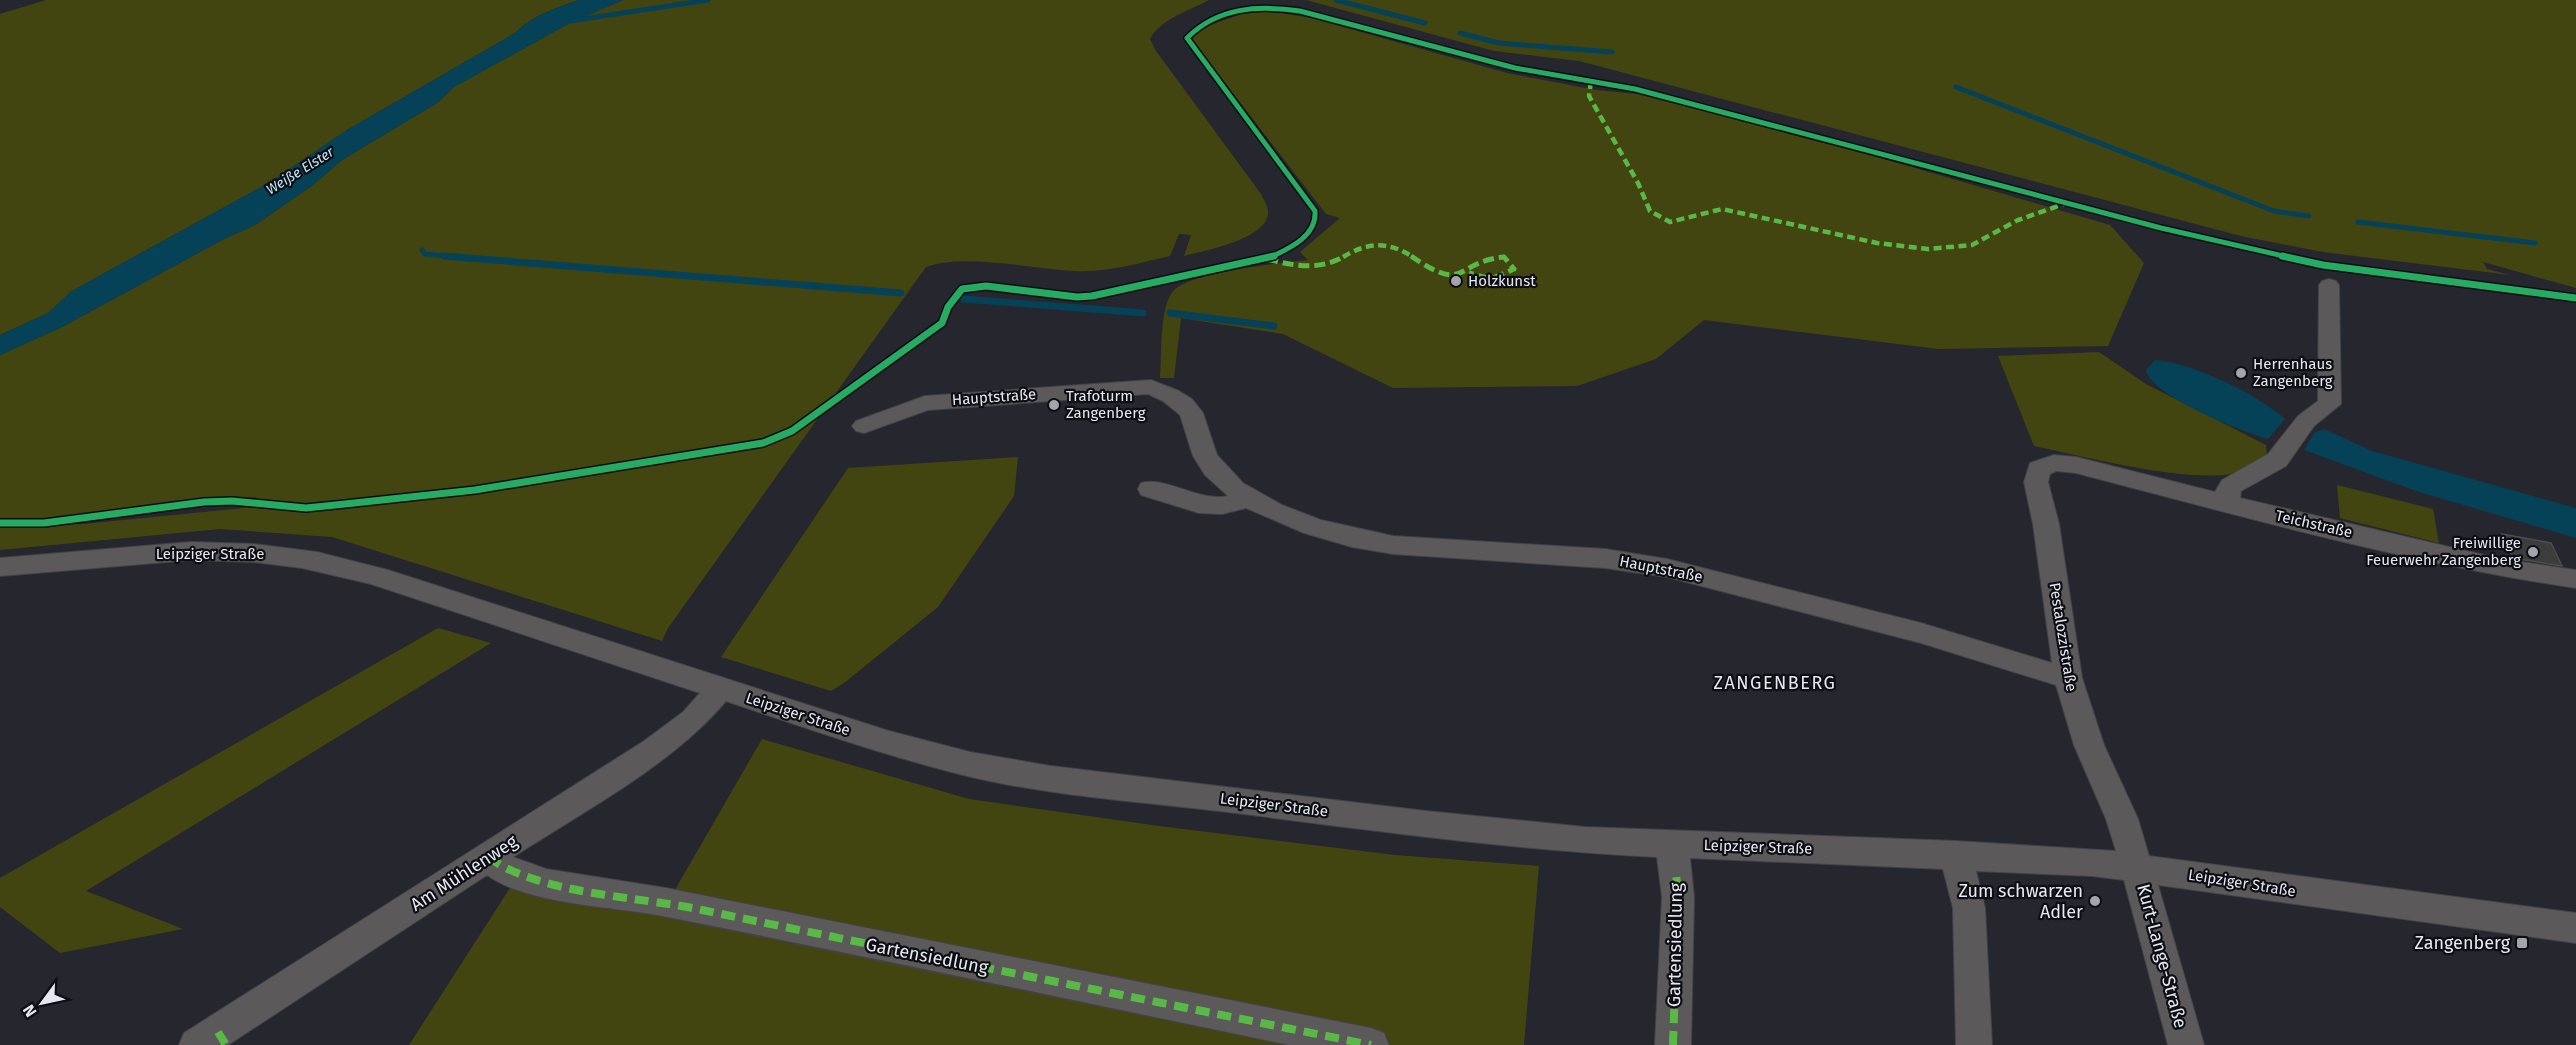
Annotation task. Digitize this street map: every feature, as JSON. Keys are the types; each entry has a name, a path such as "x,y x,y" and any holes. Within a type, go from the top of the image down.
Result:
{"street":[{"path":"2228,504 2227,494 2230,486 2265,469 2277,460 2306,421 2329,404 2331,395 2329,285"},
{"name":"Hauptstraße","path":"864,426 901,410 935,402 1151,387 1171,395 1187,407 1196,423 1202,446 1213,468 1249,498 1313,528 1355,538 1415,546 1600,558 1674,570 1956,643 2068,678"},
{"name":"Teichstraße","path":"2039,470 2054,463 2076,465 2228,504 2501,568 2576,579"},
{"name":"Pestalozzistraße","path":"2039,470 2036,482 2046,524 2068,678 2089,745 2122,819 2138,867"},
{"path":"1150,489 1212,507 1232,505 1249,498"},
{"name":"Leipziger Straße","path":"0,567 219,552 308,559 379,577 899,746 1008,771 1426,824 1585,840 1956,855 2138,867 2356,900 2576,928"},
{"name":"Am Mühlenweg","path":"214,1041 673,736 693,720 721,688"},
{"name":"Gartensiedlung","path":"1672,844 1678,897 1673,1045"},
{"path":"1956,855 1969,908 1974,1045"},
{"name":"Gartensiedlung","path":"488,857 498,867 520,878 662,901 1371,1045"},
{"name":"Kurt-Lange-Straße","path":"2138,867 2186,1045"}],"shaded area":[{"path":"46,0 579,0 537,17 515,33 347,130 270,182 72,291 48,313 0,335 0,14"},
{"path":"623,0 1209,0 1168,21 1150,39 1156,51 1261,194 1268,210 1265,221 1258,230 1234,242 1184,256 1191,235 1179,234 1170,256 1110,269 1074,271 960,261 926,267 668,628 662,641 332,537 220,529 0,550 0,527 83,524 244,508 257,497 177,501 49,520 0,519 0,355 62,327 222,240 255,225 313,185 342,160 437,103 454,87 570,23"},
{"path":"1306,0 2576,0 2576,288 2483,262 2487,269 2510,275 2323,252 2241,236 1579,61 1494,51"},
{"path":"1256,9 1311,18 1507,73 1596,90 1637,94 1836,145 2110,225 2144,263 2108,346 1939,349 1704,320 1656,359 1577,386 1393,388 1283,334 1181,318 1174,378 1160,378 1163,320 1173,291 1182,284 1216,274 1308,260 1300,252 1340,218 1326,214 1192,40 1199,29"},
{"path":"2099,352 2146,384 2266,445 2267,456 2243,471 2223,475 2198,475 2169,473 2110,463 2034,446 1998,356"},
{"path":"1018,457 1014,496 938,607 844,683 831,691 721,657 848,468"},
{"path":"2337,485 2433,509 2439,543 2340,518"},
{"path":"438,628 491,643 86,891 183,929 60,953 0,907 0,878"},
{"path":"762,739 969,799 1159,826 1395,855 1539,866 1524,1045 409,1045 512,885 661,914"}],"water":[{"name":"Weiße Elster","path":"579,0 623,0 570,23 454,87 437,103 342,160 313,185 255,225 222,240 62,327 0,355 0,335 48,313 72,291 270,182 347,130 515,33 537,17"},
{"path":"2155,360 2188,367 2224,381 2258,399 2285,419 2268,439 2199,412 2164,391 2152,380 2146,370"},
{"path":"2324,429 2372,451 2576,508 2576,538 2419,492 2304,450 2314,433"}],"building":[{"name":"Freiwillige Feuerwehr Zangenberg","path":"2502,534 2551,543 2562,566 2513,558"}],"waterway":[{"path":"570,21 708,0"},
{"path":"1336,0 1425,23"},
{"path":"1460,33 1499,43 1612,52"},
{"path":"1956,87 2274,211 2309,216"},
{"path":"2358,222 2535,243"},
{"path":"422,250 425,254 462,257"},
{"path":"444,256 901,293"},
{"path":"964,299 1143,313"},
{"path":"1170,313 1274,326"}],"marked path":[{"path":"1591,81 1589,96 1638,183 1650,211 1670,222 1722,209 1763,216 1877,243 1928,249 1972,245 2018,220 2064,204"},
{"path":"1267,259 1313,267 1327,265 1366,245 1382,244 1397,248 1443,275 1455,276 1468,271 1483,259 1504,257 1514,269 1491,279 1469,273"},
{"path":"488,857 503,868 523,877 546,883 666,902 1371,1045"},
{"path":"1673,1045 1678,897 1676,873"},
{"path":"218,1032 226,1045"}],"cycle path":[{"path":"0,523 44,523 204,502 232,501 306,508 345,504 475,490 763,443 792,431 942,323 948,307 962,289 986,286 1077,297 1092,296 1267,259 1292,246 1307,234 1316,219 1315,211 1187,38 1199,26 1238,9 1266,6 1300,11 1515,68 1635,89 2161,228 2323,265 2576,298"}],"place":[{"name":"Holzkunst","path":"1456,281"},
{"name":"Herrenhaus Zangenberg","path":"2241,373"},
{"name":"Trafoturm Zangenberg","path":"1054,405"},
{"name":"Freiwillige Feuerwehr Zangenberg","path":"2533,552"},
{"name":"Zum schwarzen Adler","path":"2095,901"},
{"name":"Zangenberg","path":"2522,943"}],"district":[{"name":"ZANGENBERG","path":"1775,683"}]}
